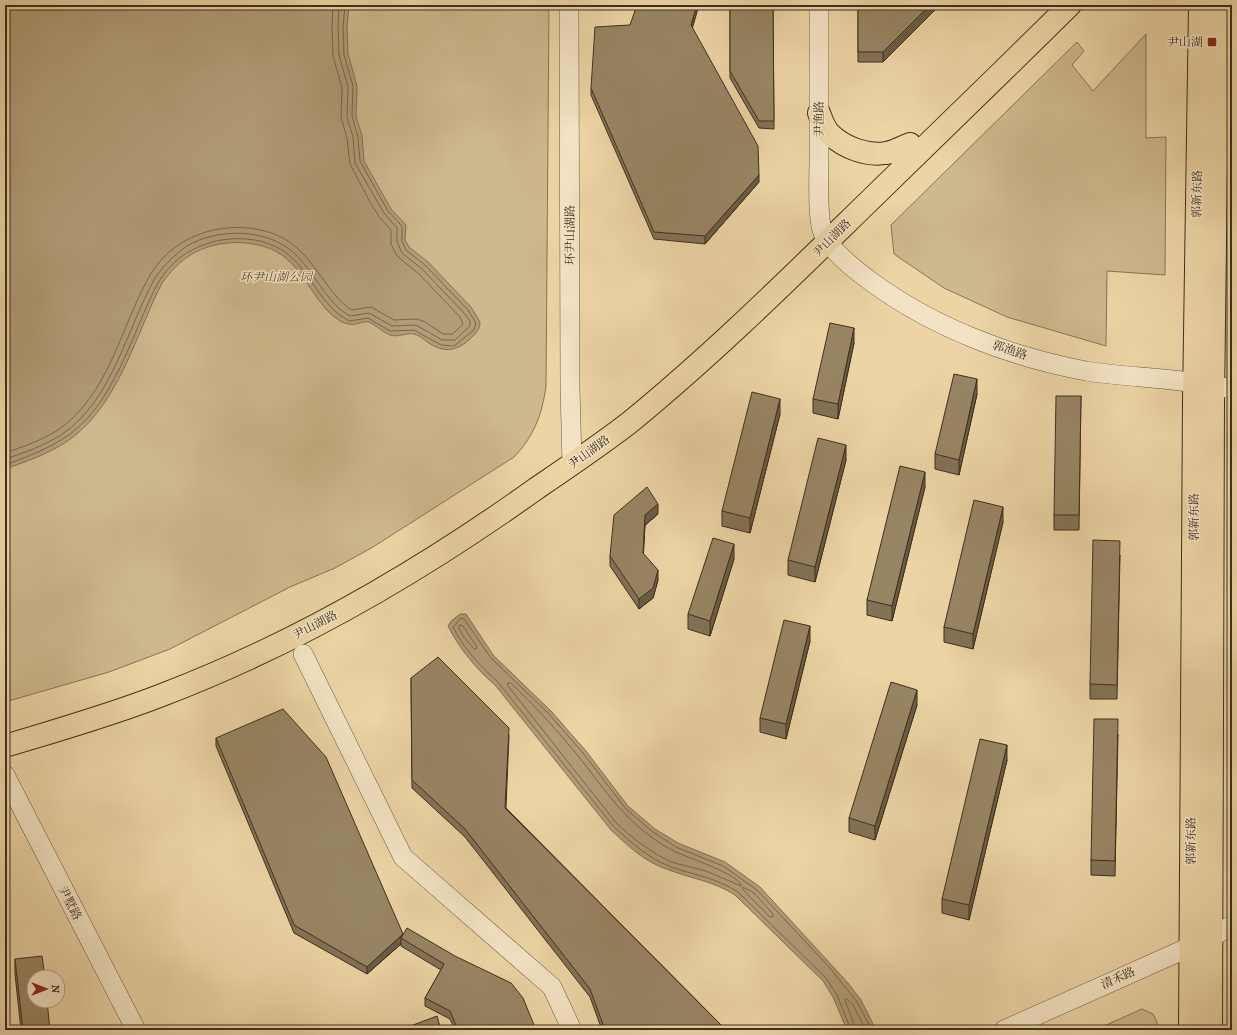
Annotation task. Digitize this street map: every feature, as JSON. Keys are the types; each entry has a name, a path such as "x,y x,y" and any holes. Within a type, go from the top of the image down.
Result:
{"main road":[{"name":"尹山湖路","path":"825,237 910,144 1051,5"},
{"name":"尹山湖路","path":"5,746 62,723 106,709 160,681 244,646 384,574 572,458 699,348 790,265 825,237 1070,5"},
{"path":"1183,5 1190,18 1199,43"},
{"name":"郭新东路","path":"1190,1030 1191,946 1213,386 1199,43 1200,5"},
{"name":"郭新东路","path":"1211,1030 1213,386 1218,5"},
{"path":"819,113 830,134 843,144 857,150 874,154 888,153 910,144"},
{"name":"尹山湖路","path":"5,733 62,723"}],"street":[{"name":"环尹山湖路","path":"569,5 572,458"},
{"name":"尹渔路","path":"819,5 819,193 825,237"},
{"name":"郭渔路","path":"825,237 857,271 893,298 932,320 972,337 1025,356 1085,371 1131,378 1213,386"},
{"path":"303,654 403,857 552,987 572,1030"},
{"name":"尹墅路","path":"5,775 136,1030"},
{"name":"清禾路","path":"1004,1030 1212,937 1232,925"}],"green space":[{"name":"环尹山湖公园","path":"5,5 549,5 546,386 542,406 536,424 532,433 521,449 514,457 373,547 335,568 290,587 170,649 109,672 5,702"},
{"path":"1146,34 1146,138 1166,137 1165,275 1107,271 1106,346 1007,317 944,288 894,254 891,225 1077,42 1084,51 1072,65 1093,91"},
{"path":"1142,1009 1153,1014 1157,1022 1157,1030 1095,1030"}],"water":[{"path":"5,5 349,5 347,27 348,54 357,86 356,116 362,136 364,161 391,209 406,225 405,240 409,247 428,262 471,307 480,322 477,332 461,346 447,350 430,344 414,334 397,336 390,335 369,322 354,324 345,323 332,315 325,308 301,274 287,259 277,252 254,244 228,243 215,245 192,254 176,267 162,283 123,371 111,393 82,430 49,452 5,469"},
{"path":"460,614 466,614 494,656 551,711 586,751 628,806 655,829 678,843 725,862 760,887 848,983 861,1000 876,1030 847,1030 833,997 823,981 735,895 719,886 678,873 653,863 631,848 611,830 495,685 475,665 463,650 448,626 451,621"}],"building":[{"path":"637,5 697,5 691,25 758,146 759,175 705,236 654,232 591,88 595,27 630,25"},
{"path":"730,5 773,5 774,121 759,121 730,71"},
{"path":"858,5 930,5 883,52 858,52"},
{"path":"830,323 854,328 838,404 813,399"},
{"path":"954,374 977,379 959,460 935,454"},
{"path":"752,392 780,399 750,518 722,511"},
{"path":"1056,396 1081,396 1079,515 1054,515"},
{"path":"818,438 846,445 815,567 788,560"},
{"path":"900,466 925,472 892,606 867,600"},
{"path":"647,487 658,504 645,515 643,553 658,570 653,588 639,599 610,556 614,515"},
{"path":"974,500 1003,507 973,634 944,627"},
{"path":"713,538 734,544 710,621 688,614"},
{"path":"1093,540 1120,541 1117,685 1090,684"},
{"path":"784,620 810,626 786,724 760,718"},
{"path":"438,657 509,728 505,808 726,1030 605,1030 590,989 465,829 412,780 411,678"},
{"path":"891,682 917,690 875,826 849,818"},
{"path":"283,709 326,757 403,934 367,967 294,925 216,738"},
{"path":"1094,719 1118,719 1115,861 1091,860"},
{"path":"980,739 1007,745 969,905 942,899"},
{"path":"407,928 455,956 511,983 523,998 536,1030 458,1030 450,1011 425,998 444,964 401,938"},
{"path":"42,956 44,969 26,969 26,1009 48,1009 50,1030 23,1030 15,959"},
{"path":"437,1016 441,1030 400,1030"}],"place":[{"name":"尹山湖","path":"1212,42"}]}
